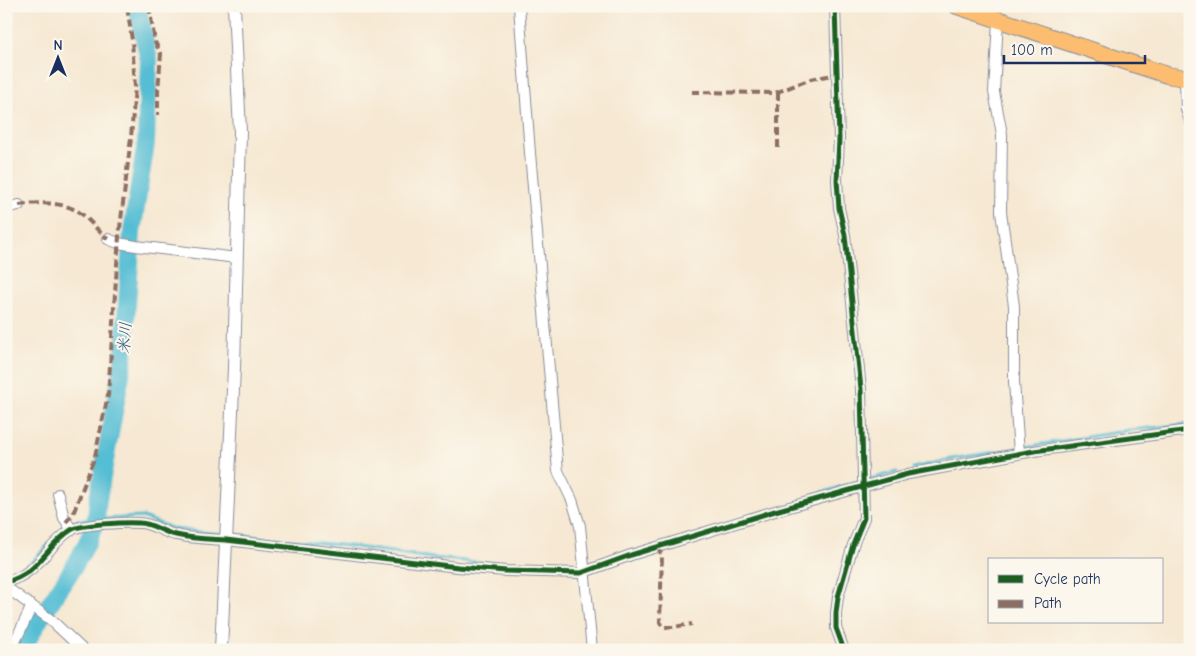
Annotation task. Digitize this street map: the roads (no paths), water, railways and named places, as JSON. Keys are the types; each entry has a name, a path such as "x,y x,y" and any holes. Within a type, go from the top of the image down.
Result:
{"highway":[{"path":"957,6 1167,75 1188,79"}],"street":[{"path":"221,650 234,368 240,132 234,6"},
{"path":"519,6 558,471 572,500 580,526 592,650"},
{"path":"836,6 839,139 836,180 839,208 845,235 861,389 864,518 853,545 836,613 836,628 844,650"},
{"path":"998,20 994,92 1002,134 1001,212 1014,306 1014,382 1019,450"},
{"path":"1188,79 1186,109 1190,121"},
{"path":"6,208 19,205"},
{"path":"108,239 136,246 237,258"},
{"path":"6,582 18,579 28,573 70,527 142,523 175,535 506,571 581,573 584,567 640,553 863,481 908,474 1019,450 1190,430"},
{"path":"58,494 61,511 70,527"},
{"path":"6,587 52,620 83,650"},
{"path":"11,650 31,605"}],"waterway":[{"name":"米川","path":"23,650 41,617 83,551 96,518 123,363 132,232 146,143 149,60 137,6"},
{"path":"913,468 952,459 1130,430 1190,424"},
{"path":"814,495 897,472"},
{"path":"58,534 78,520 143,517 174,529 222,534"},
{"path":"229,534 496,564 580,567 614,556"},
{"path":"25,568 49,544"},
{"path":"6,574 20,571"}]}
